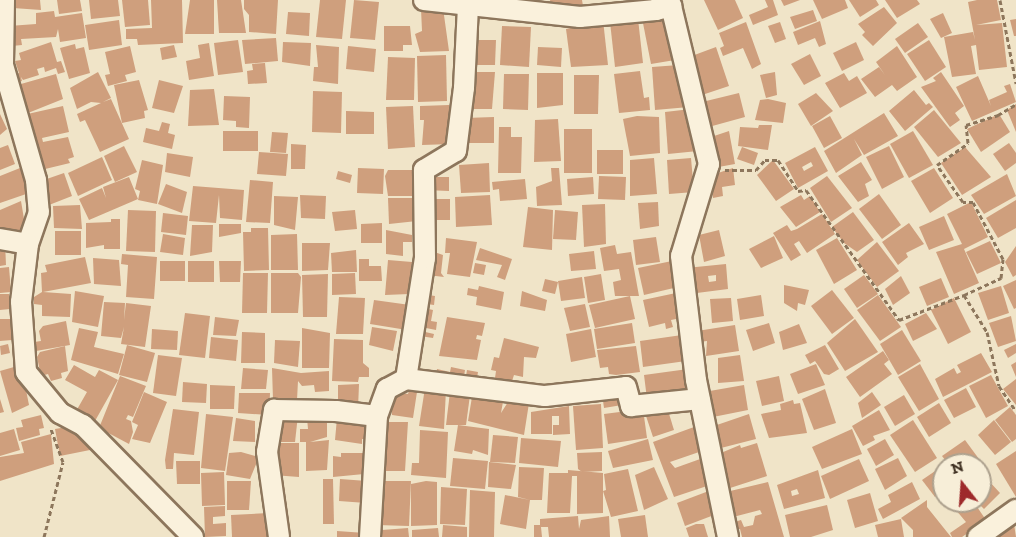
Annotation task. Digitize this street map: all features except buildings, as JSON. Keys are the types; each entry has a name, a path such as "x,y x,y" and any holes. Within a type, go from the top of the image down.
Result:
{"street":[{"path":"4,0 3,65 36,180 39,212 28,244 21,302 26,372 60,413 83,425 193,537"},
{"path":"424,0 468,7 580,17 662,5 671,6 709,164 681,256 700,399 728,537"},
{"path":"406,379 425,258 424,170 456,151 464,88 468,7"},
{"path":"0,239 28,244"},
{"path":"370,537 377,416 387,389 406,379 545,396 626,387 631,406 700,399"},
{"path":"279,537 267,452 273,410 336,411 377,416"},
{"path":"978,537 1016,510"}],"path":[{"path":"1000,0 1016,83"},
{"path":"1010,58 1016,57"},
{"path":"707,171 756,170 765,160 778,160 798,191 806,190 899,320 1001,278 1003,259 973,202 963,202 937,165 968,143 966,125 998,115 1016,104"},
{"path":"964,295 987,332 999,386 1016,411"},
{"path":"44,537 63,462 49,423"}]}
